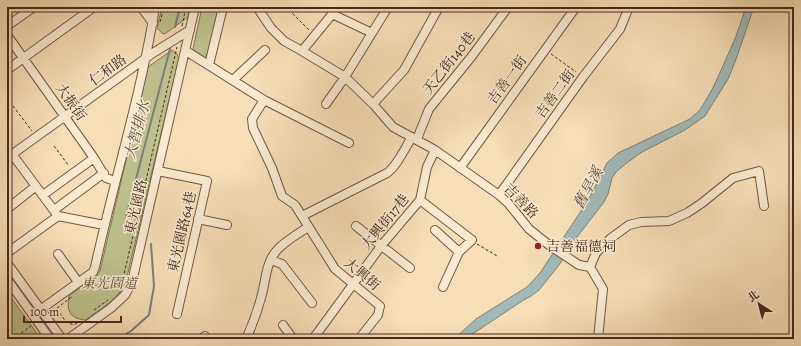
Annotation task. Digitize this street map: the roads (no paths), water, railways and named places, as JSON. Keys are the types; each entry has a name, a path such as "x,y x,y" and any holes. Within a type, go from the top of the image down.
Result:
{"street":[{"path":"7,26 34,7"},
{"path":"7,70 94,7"},
{"path":"141,7 153,23"},
{"name":"東光園路","path":"36,316 78,282 93,272 95,267 145,59 155,7"},
{"name":"東光園路","path":"68,339 111,308 125,294 132,282 196,7"},
{"path":"209,65 223,7"},
{"name":"吉善路","path":"257,7 271,28 284,41 345,78 373,104 392,127 435,150 499,195 508,203 529,229 549,245 579,265 590,267"},
{"path":"302,51 338,7"},
{"path":"326,104 345,78 388,7"},
{"path":"373,104 404,70 439,7"},
{"name":"天乙街140巷","path":"302,216 393,169 414,138 429,109 508,7"},
{"name":"吉善一街","path":"460,168 576,7"},
{"name":"吉善二街","path":"499,195 583,77 620,29 629,7"},
{"path":"332,14 372,33"},
{"name":"仁和路","path":"10,156 153,53 190,30"},
{"name":"大振街","path":"7,35 66,117 106,178 115,181"},
{"path":"233,80 265,50"},
{"path":"186,51 264,100 348,143"},
{"name":"大興街","path":"264,100 252,119 254,128 272,168 282,196 295,206 335,269 380,306 378,315 359,339"},
{"name":"大興街17巷","path":"313,339 381,246 420,200 427,167 435,150"},
{"path":"10,156 36,186 56,213 104,225"},
{"path":"43,195 94,158"},
{"name":"東光園路64巷","path":"158,171 207,181 177,314"},
{"path":"598,339 603,289 590,267 596,253 610,238 629,225 641,222 669,221 687,213 702,203 732,178 759,171 764,206"},
{"path":"7,253 104,173"},
{"path":"7,209 36,186"},
{"path":"420,200 472,240 459,252 443,287"},
{"path":"198,219 228,225"},
{"path":"356,226 410,268"},
{"path":"246,339 253,326 262,298 268,266 271,260 277,250 308,227"},
{"path":"435,230 459,252"},
{"path":"58,254 78,282"},
{"path":"271,260 282,264 312,303"},
{"path":"7,263 50,339"},
{"path":"7,279 36,316 62,339"},
{"path":"283,325 294,339"}],"water":[{"path":"746,7 754,7 735,62 728,79 705,116 685,130 642,152 617,171 612,178 608,194 604,202 577,237 559,265 539,290 465,339 454,339 476,319 527,287 540,273 589,199 607,163 618,153 690,119 700,110 713,88 735,39"}],"waterway":[{"name":"大智排水","path":"175,27 180,7"},
{"name":"大智排水","path":"126,217 170,49"},
{"path":"118,339 131,331 149,315 154,286 151,244"}],"place":[{"name":"吉善福德祠","path":"538,246"}],"water label":[{"name":"舊旱溪","path":"588,188"}],"park label":[{"name":"東光園道","path":"109,283"}]}
